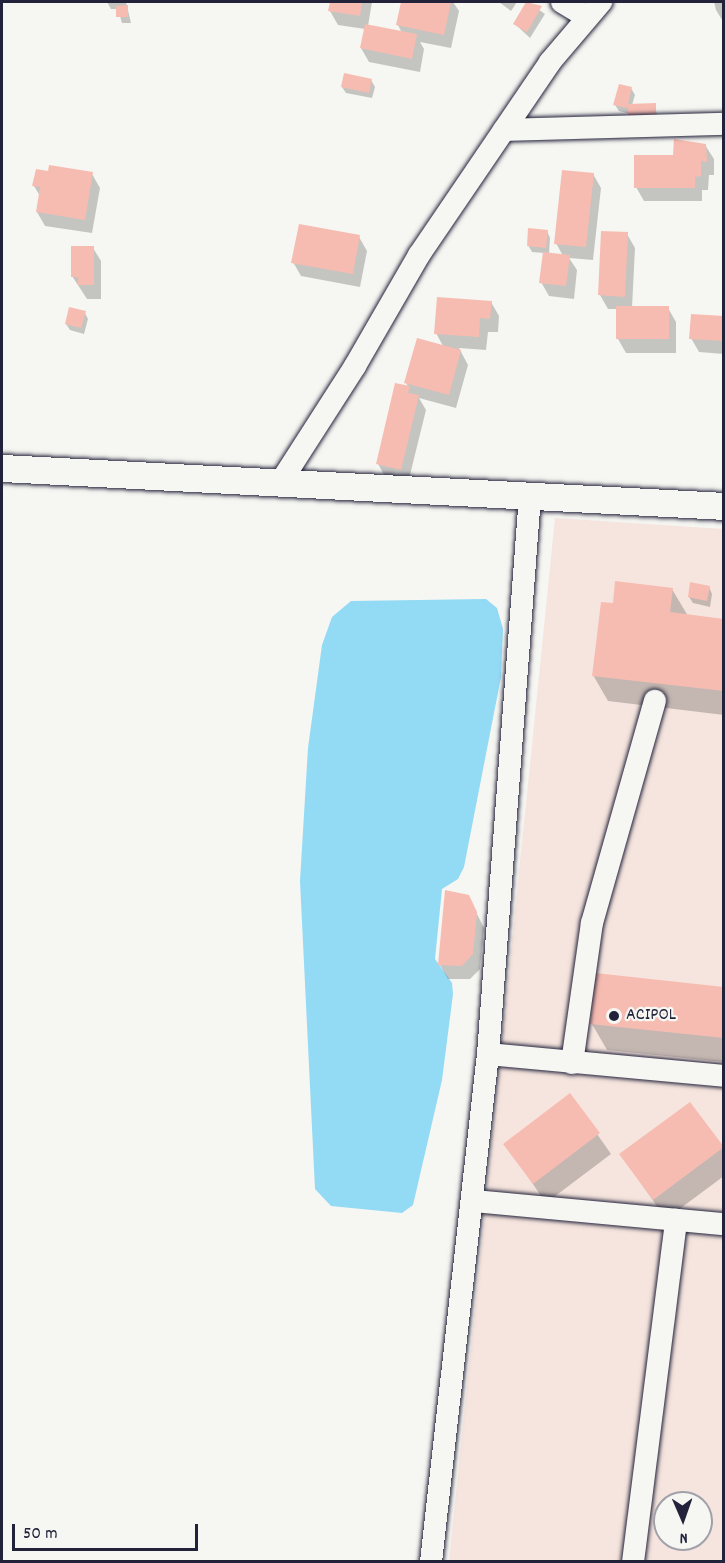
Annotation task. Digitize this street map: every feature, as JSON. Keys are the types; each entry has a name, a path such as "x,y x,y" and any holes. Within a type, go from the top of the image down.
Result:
{"street":[{"path":"280,483 355,366 418,255 550,62 594,9 562,2"},
{"path":"504,130 723,124"},
{"path":"2,468 723,506"},
{"path":"431,1562 474,1201 488,1054 530,496"},
{"path":"572,1063 592,923 655,701"},
{"path":"488,1054 723,1076"},
{"path":"474,1201 723,1224"},
{"path":"633,1562 676,1220"}],"shaded area":[{"name":"ACIPOL","path":"555,518 723,529 723,1561 449,1562"}],"water":[{"path":"486,599 497,608 503,629 501,677 464,867 458,879 442,889 435,959 452,983 453,994 442,1080 413,1205 402,1213 331,1206 315,1189 300,881 308,748 322,645 332,617 351,601"}],"building":[{"path":"330,2 362,2 360,16 328,11"},
{"path":"401,2 451,2 444,35 396,25"},
{"path":"526,2 542,6 527,32 513,24"},
{"path":"128,5 128,17 116,17 116,6"},
{"path":"365,24 417,34 412,59 360,48"},
{"path":"344,73 372,79 369,93 341,87"},
{"path":"619,84 632,87 627,108 613,105"},
{"path":"656,103 656,115 628,116 628,104"},
{"path":"674,139 706,144 707,162 701,161 701,176 695,177 695,188 634,188 634,155 673,155"},
{"path":"49,165 93,172 85,220 36,212 40,187 32,186 36,169 48,171"},
{"path":"562,170 594,173 586,247 554,244"},
{"path":"299,224 360,235 353,274 291,263"},
{"path":"528,228 548,230 546,248 527,246"},
{"path":"601,231 628,232 625,297 598,295"},
{"path":"71,246 94,246 94,285 78,285 78,277 71,277"},
{"path":"543,252 570,255 566,286 539,283"},
{"path":"437,297 492,301 490,319 480,318 479,337 434,334"},
{"path":"616,306 669,306 669,339 616,339"},
{"path":"69,307 86,311 81,328 65,324"},
{"path":"691,314 724,316 724,341 689,339"},
{"path":"417,338 461,350 449,395 404,383"},
{"path":"395,383 410,386 408,393 419,395 401,470 376,464"},
{"path":"615,581 673,588 670,612 724,619 724,691 592,676 601,602 613,603"},
{"path":"690,582 710,586 707,601 688,597"},
{"path":"445,890 469,895 477,912 473,954 462,966 438,965"},
{"path":"595,973 724,987 724,1038 590,1024"},
{"path":"570,1093 600,1133 533,1184 503,1144"},
{"path":"690,1102 724,1147 653,1200 619,1154"}],"place":[{"name":"ACIPOL","path":"614,1016"}]}
